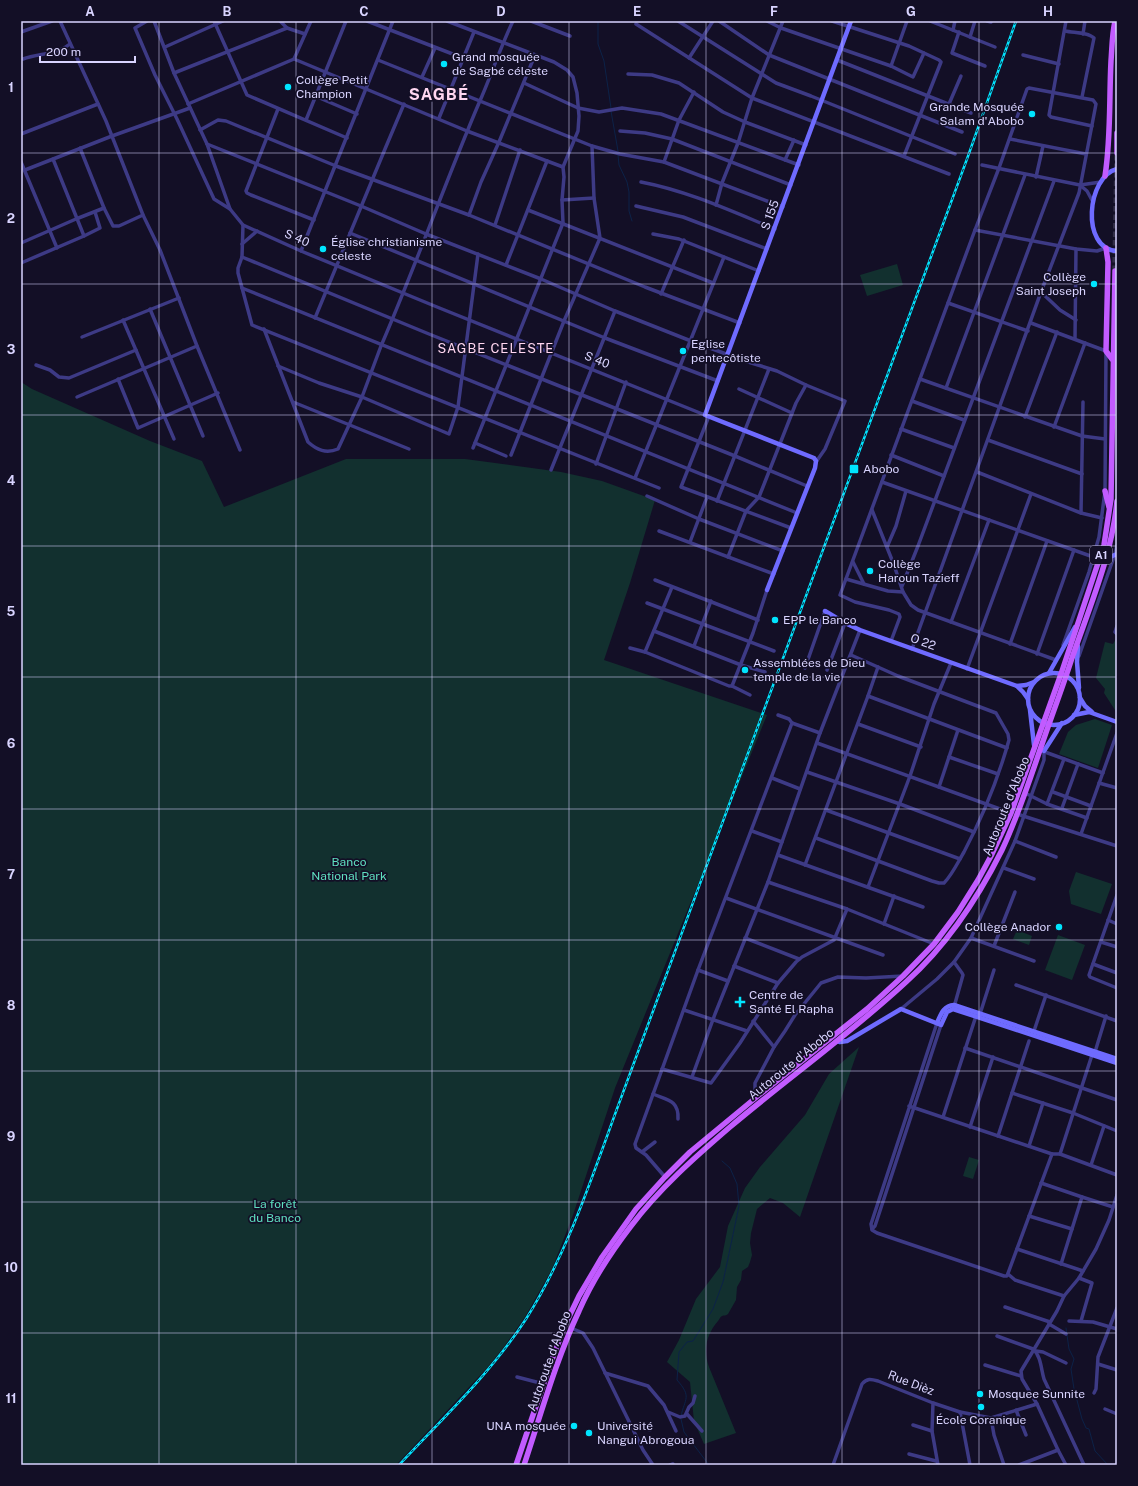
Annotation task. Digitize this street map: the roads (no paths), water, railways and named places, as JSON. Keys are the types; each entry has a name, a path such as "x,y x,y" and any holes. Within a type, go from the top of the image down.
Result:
{"main road":[{"path":"1105,176 1109,145 1110,76 1115,21"},
{"path":"1117,134 1117,153"},
{"path":"1106,248 1108,262 1106,351 1112,359"},
{"name":"A1","path":"1060,674 1097,558 1104,545 1110,511 1115,271"},
{"path":"1105,491 1110,511"},
{"name":"A1","path":"1067,676 1105,562 1115,522 1117,501"},
{"name":"Autoroute d'Abobo","path":"516,1465 565,1325 579,1296 597,1266 628,1220 665,1177 690,1152 867,1009 903,976 934,944 958,912 992,856 1011,813 1060,674"},
{"name":"Autoroute d'Abobo","path":"524,1465 571,1328 590,1290 613,1252 642,1212 669,1182 694,1158 837,1040 877,1009 904,984 938,948 962,917 984,882 1001,850 1017,814 1067,676"},
{"path":"1035,765 1044,752"}],"street":[{"path":"21,32 52,21"},
{"path":"60,21 112,136 143,215 160,250 197,346 218,393 240,450"},
{"path":"147,21 135,28 155,75 214,200 230,209"},
{"path":"154,21 174,73 207,144 230,209 242,224 242,257 238,268 238,273 252,325 458,406 596,464 658,488"},
{"path":"165,47 215,23 223,21"},
{"path":"280,21 287,28 305,34"},
{"path":"188,104 294,59 311,21"},
{"path":"306,120 346,21"},
{"path":"367,21 463,58"},
{"path":"302,251 348,138 393,21"},
{"path":"447,21 554,62 571,73 576,86 578,108 579,128 563,167 563,223 473,448"},
{"path":"264,329 308,442 313,447 324,452 338,449 362,397 502,43 513,21"},
{"path":"531,21 570,36"},
{"path":"678,21 776,84 822,100 955,154"},
{"path":"689,58 713,21"},
{"path":"719,21 769,55 962,132"},
{"path":"767,21 781,28 891,66 914,77 924,53"},
{"path":"716,205 722,183 738,143 752,98 783,21"},
{"path":"832,21 900,43 941,62 904,156"},
{"name":"S 155","path":"707,415 718,381 851,21"},
{"path":"891,66 907,21"},
{"path":"930,21 995,47"},
{"path":"953,30 955,21"},
{"path":"970,36 975,21"},
{"path":"986,21 991,22"},
{"path":"1066,21 1049,115 1050,117 1092,126"},
{"path":"1083,34 1085,21"},
{"path":"215,23 240,81 249,97 348,138"},
{"path":"636,24 752,98 949,174"},
{"path":"174,73 287,28"},
{"path":"1065,31 1092,36 1094,38 1082,97"},
{"path":"439,118 474,32"},
{"path":"959,32 952,53 985,66"},
{"path":"23,59 36,54 58,52 70,44"},
{"path":"422,77 435,48"},
{"path":"468,215 535,55"},
{"path":"1023,55 1059,64"},
{"path":"294,59 366,90 439,118 467,131 563,167"},
{"path":"378,60 592,146 614,153 664,162 783,207"},
{"path":"836,60 971,113"},
{"path":"628,74 645,74 662,77 679,83 715,107 745,122 806,145"},
{"path":"949,104 961,76"},
{"path":"524,83 578,108 599,112 622,108 662,114 799,165"},
{"path":"891,642 900,617 899,614 889,610 855,602 840,595 891,455 1028,88 1093,100 1096,104 1092,126 1080,186 1071,216 1041,292 912,649"},
{"path":"664,162 679,120 694,92"},
{"path":"315,96 357,114"},
{"path":"21,134 98,104"},
{"path":"315,318 404,104"},
{"path":"25,170 80,148 190,108"},
{"path":"278,109 247,186 247,193 314,220"},
{"path":"200,130 222,119 336,166 495,225 552,250 661,294 740,323"},
{"path":"620,131 645,133 672,139 791,185"},
{"path":"1010,139 1086,154"},
{"path":"785,160 794,140"},
{"path":"207,144 426,234 576,293 615,311 728,355 777,371 845,401 825,449 816,462 767,590 750,643 732,686"},
{"path":"511,455 564,322 600,238 594,198 592,146"},
{"path":"1036,177 1043,146"},
{"path":"80,148 111,223 116,226 143,215"},
{"path":"495,225 520,150"},
{"path":"53,159 84,236"},
{"path":"506,265 547,161"},
{"path":"21,162 57,248"},
{"path":"982,166 999,168 1080,186 1101,182"},
{"path":"1117,169 1111,171 1101,182 1093,202 1092,219 1099,242 1106,248 1117,250"},
{"path":"946,388 1025,175"},
{"path":"902,586 1054,181"},
{"path":"641,182 668,187 775,229"},
{"path":"1080,186 1087,191 1093,202"},
{"path":"562,200 594,198"},
{"path":"636,206 684,218 767,249"},
{"path":"21,243 104,208"},
{"path":"528,210 713,283"},
{"path":"21,263 100,228 95,212"},
{"name":"S 40","path":"242,224 302,251 469,320 814,458 816,462"},
{"path":"975,230 1097,252 1106,248"},
{"path":"242,244 257,231"},
{"path":"350,233 564,322 718,381"},
{"path":"653,234 684,240 759,271"},
{"path":"661,294 684,240"},
{"path":"1076,249 1076,340"},
{"path":"278,366 319,383 362,397 450,434 458,406 478,254"},
{"path":"242,257 807,486"},
{"path":"635,478 724,257"},
{"path":"242,288 381,346 797,512"},
{"path":"1041,292 1060,310 1076,320"},
{"path":"82,337 179,298"},
{"path":"948,303 1028,330"},
{"path":"150,309 203,436"},
{"path":"551,470 593,369 615,311"},
{"path":"123,320 174,439"},
{"path":"1030,323 1106,351 1105,491 1097,558 1061,651"},
{"path":"1025,416 1057,332"},
{"path":"1054,427 1085,343"},
{"path":"77,397 197,346"},
{"path":"36,365 50,370 59,377 69,378 136,350"},
{"path":"717,501 769,369"},
{"path":"118,379 137,427 139,428 218,393"},
{"path":"920,379 1054,427 1082,436 1105,439"},
{"path":"596,464 626,382"},
{"path":"728,557 746,511 759,497 798,398 806,385"},
{"path":"739,389 792,413"},
{"path":"912,401 964,420"},
{"path":"293,402 409,449"},
{"path":"1081,513 1082,402"},
{"path":"707,415 699,442 681,487 791,528"},
{"path":"901,429 954,448"},
{"path":"988,440 1082,474"},
{"path":"475,444 506,456"},
{"path":"891,455 944,476"},
{"path":"977,472 1081,513 1102,518"},
{"path":"882,482 1097,558"},
{"path":"887,547 896,526 906,491"},
{"path":"967,669 1031,494"},
{"path":"647,496 699,519 783,551"},
{"path":"690,542 707,497"},
{"path":"872,510 903,592 911,605 951,622 1056,660"},
{"path":"951,622 989,520"},
{"path":"659,531 774,574"},
{"path":"1010,644 1047,541"},
{"path":"1077,662 1116,554 1117,545"},
{"path":"1037,654 1074,550"},
{"path":"1105,562 1110,556 1116,554"},
{"path":"853,562 864,584"},
{"path":"846,579 890,591 903,592"},
{"path":"655,580 758,620"},
{"path":"645,652 672,587"},
{"path":"694,646 710,601"},
{"path":"647,603 774,651"},
{"path":"805,668 825,611"},
{"name":"O 22","path":"825,611 860,630 1017,686"},
{"path":"827,670 845,623"},
{"path":"1049,673 1076,625"},
{"path":"1117,626 1115,632 1117,634"},
{"path":"692,1077 713,1019 768,882 820,733 860,630"},
{"path":"654,631 741,665 765,672"},
{"path":"1074,715 1079,706 1077,662 1078,640"},
{"path":"630,648 645,652 702,676 732,686 750,695"},
{"path":"816,838 878,862 942,883 946,881 960,859 987,804 1009,740 1008,734 998,714 898,676 851,655"},
{"path":"868,887 951,663"},
{"path":"805,865 878,667"},
{"path":"1034,745 1028,699 1029,690 1038,678 1049,673 1067,676 1074,683 1085,706 1093,713"},
{"path":"1017,686 1034,682"},
{"path":"1017,686 1028,699"},
{"path":"868,696 1007,748"},
{"path":"1030,708 1037,718 1043,722 1049,724 1062,723"},
{"path":"837,1040 840,1042 847,1042 900,1008 937,979 954,962 971,938 1004,868 1016,841 1044,760 1044,752 1062,723 1074,715 1087,712 1117,722"},
{"path":"778,715 788,719 792,723 820,733"},
{"path":"665,1177 646,1155 636,1148 635,1144 698,970 792,723"},
{"path":"858,724 921,747"},
{"path":"939,787 958,730"},
{"path":"1081,834 1117,733"},
{"path":"817,743 1011,813"},
{"path":"1111,748 1117,749"},
{"path":"1044,752 1103,772"},
{"path":"949,757 998,774"},
{"path":"1048,804 1064,759"},
{"path":"1062,808 1078,764"},
{"path":"807,772 900,804 974,832"},
{"path":"772,778 800,789"},
{"path":"1099,782 1117,788"},
{"path":"1053,792 1091,806"},
{"path":"1025,793 1048,804 1087,818"},
{"path":"826,810 960,859"},
{"path":"1017,814 1117,846"},
{"path":"752,831 782,842"},
{"path":"1016,841 1056,857"},
{"path":"778,855 924,907"},
{"path":"1004,868 1034,879"},
{"path":"768,882 847,909 934,944"},
{"path":"994,946 1015,892"},
{"path":"884,924 894,896"},
{"path":"726,898 883,955"},
{"path":"1117,898 1089,977 1117,988"},
{"path":"662,1069 710,1083 740,1044 778,983 799,959 832,942 836,938 847,909"},
{"path":"1108,920 1117,924"},
{"path":"745,938 799,959"},
{"path":"971,938 1034,962"},
{"path":"1101,942 1117,947"},
{"path":"954,962 963,975 954,1007"},
{"path":"1093,964 1117,973"},
{"path":"734,966 778,983"},
{"path":"698,970 728,981"},
{"path":"943,1118 965,1048 994,970"},
{"path":"759,1095 755,1088 755,1083 774,1047 795,1015 821,983 838,977 866,978 903,976"},
{"path":"1016,985 1117,1020"},
{"path":"1034,1031 1046,995"},
{"path":"872,1229 875,1226 914,1108 942,1011 946,1007 954,1007 1094,1054 1117,1059"},
{"path":"900,1008 939,1024"},
{"path":"684,1010 747,1031"},
{"path":"978,1015 1034,1031 1117,1063"},
{"path":"1060,1154 1106,1016"},
{"path":"753,1021 774,1047"},
{"path":"939,1024 909,1106 871,1224 872,1229 877,1233 997,1274 1004,1276 1008,1274"},
{"path":"998,1136 1029,1041"},
{"path":"965,1048 1117,1100"},
{"path":"970,1127 993,1057"},
{"path":"1012,1093 1073,1113 1117,1130"},
{"path":"653,1094 675,1103 677,1107 678,1119"},
{"path":"1029,1146 1044,1103"},
{"path":"909,1106 1052,1154 1060,1154 1117,1175"},
{"path":"1091,1165 1104,1126"},
{"path":"642,1152 655,1142"},
{"path":"1008,1274 1052,1154"},
{"path":"1041,1183 1113,1207"},
{"path":"1066,1465 1037,1404 1021,1376 1022,1367 1035,1350 1064,1296 1080,1278 1104,1233 1117,1195"},
{"path":"1061,1264 1082,1197"},
{"path":"1029,1216 1072,1229"},
{"path":"1017,1249 1083,1271"},
{"path":"1008,1274 1015,1280 1064,1296"},
{"path":"1080,1278 1092,1283 1081,1321"},
{"path":"1004,1307 1050,1323 1066,1334"},
{"path":"1094,1393 1096,1389 1098,1357 1117,1308"},
{"path":"1069,1321 1081,1321 1110,1326 1117,1329"},
{"path":"571,1328 584,1333 631,1426 653,1465"},
{"path":"997,1336 1043,1352 1066,1363"},
{"path":"1035,1350 1039,1358 1044,1379 1084,1465"},
{"path":"1098,1364 1117,1370"},
{"path":"985,1365 1021,1376"},
{"path":"605,1373 648,1386 658,1397 668,1412 676,1431"},
{"path":"516,1377 544,1384"},
{"name":"Rue Dièz","path":"833,1465 862,1384 866,1380 870,1379 878,1381 960,1412 991,1418 1037,1404"},
{"path":"686,1415 695,1396"},
{"path":"908,1454 937,1463 932,1431 933,1403"},
{"path":"1105,1409 1117,1414"},
{"path":"1016,1410 1026,1435"},
{"path":"668,1412 680,1417 686,1415"},
{"path":"960,1412 970,1465"},
{"path":"686,1415 702,1431"},
{"path":"991,1418 994,1435 1004,1465"},
{"path":"913,1425 932,1431"},
{"path":"631,1426 650,1430"},
{"path":"1019,1465 1058,1450"}],"waterway":[{"path":"598,21 598,44 604,61 611,108"},
{"path":"611,111 618,151"},
{"path":"618,155 619,165 627,182 629,192 629,211 632,221"},
{"path":"681,1416 686,1394 685,1390 677,1380 679,1352 687,1342 693,1341 713,1309 723,1282 739,1206 737,1184 730,1168 722,1161"},
{"path":"1066,1328 1069,1349 1074,1359 1071,1369 1074,1389 1082,1419 1086,1428 1089,1429 1095,1451 1108,1465"},
{"path":"681,1419 684,1432 709,1465"}],"tunnel":[{"path":"1115,271 1117,153"}],"railway":[{"path":"399,1465 466,1395 498,1358 526,1319 568,1239 590,1183 967,159 1016,21"}],"place":[{"name":"Grand mosquée de Sagbé céleste","path":"444,64"},
{"name":"Collège Petit Champion","path":"288,87"},
{"name":"Grande Mosquée Salam d'Abobo","path":"1032,114"},
{"name":"Église christianisme celeste","path":"323,249"},
{"name":"Collège Saint Joseph","path":"1094,284"},
{"name":"Eglise pentecôtiste","path":"683,351"},
{"name":"Abobo","path":"854,469"},
{"name":"Collège Haroun Tazieff","path":"870,571"},
{"name":"EPP le Banco","path":"775,620"},
{"name":"Assemblées de Dieu temple de la vie","path":"745,670"},
{"name":"Collège Anador","path":"1059,927"},
{"name":"Centre de Santé El Rapha","path":"740,1002"},
{"name":"Mosquee Sunnite","path":"980,1394"},
{"name":"École Coranique","path":"981,1407"},
{"name":"UNA mosquée","path":"574,1426"},
{"name":"Université Nangui Abrogoua","path":"589,1433"}],"district":[{"name":"SAGBÉ","path":"439,94"},
{"name":"SAGBE CELESTE","path":"496,348"}],"park label":[{"name":"Banco National Park","path":"349,869"},
{"name":"La forêt du Banco","path":"275,1211"}]}
